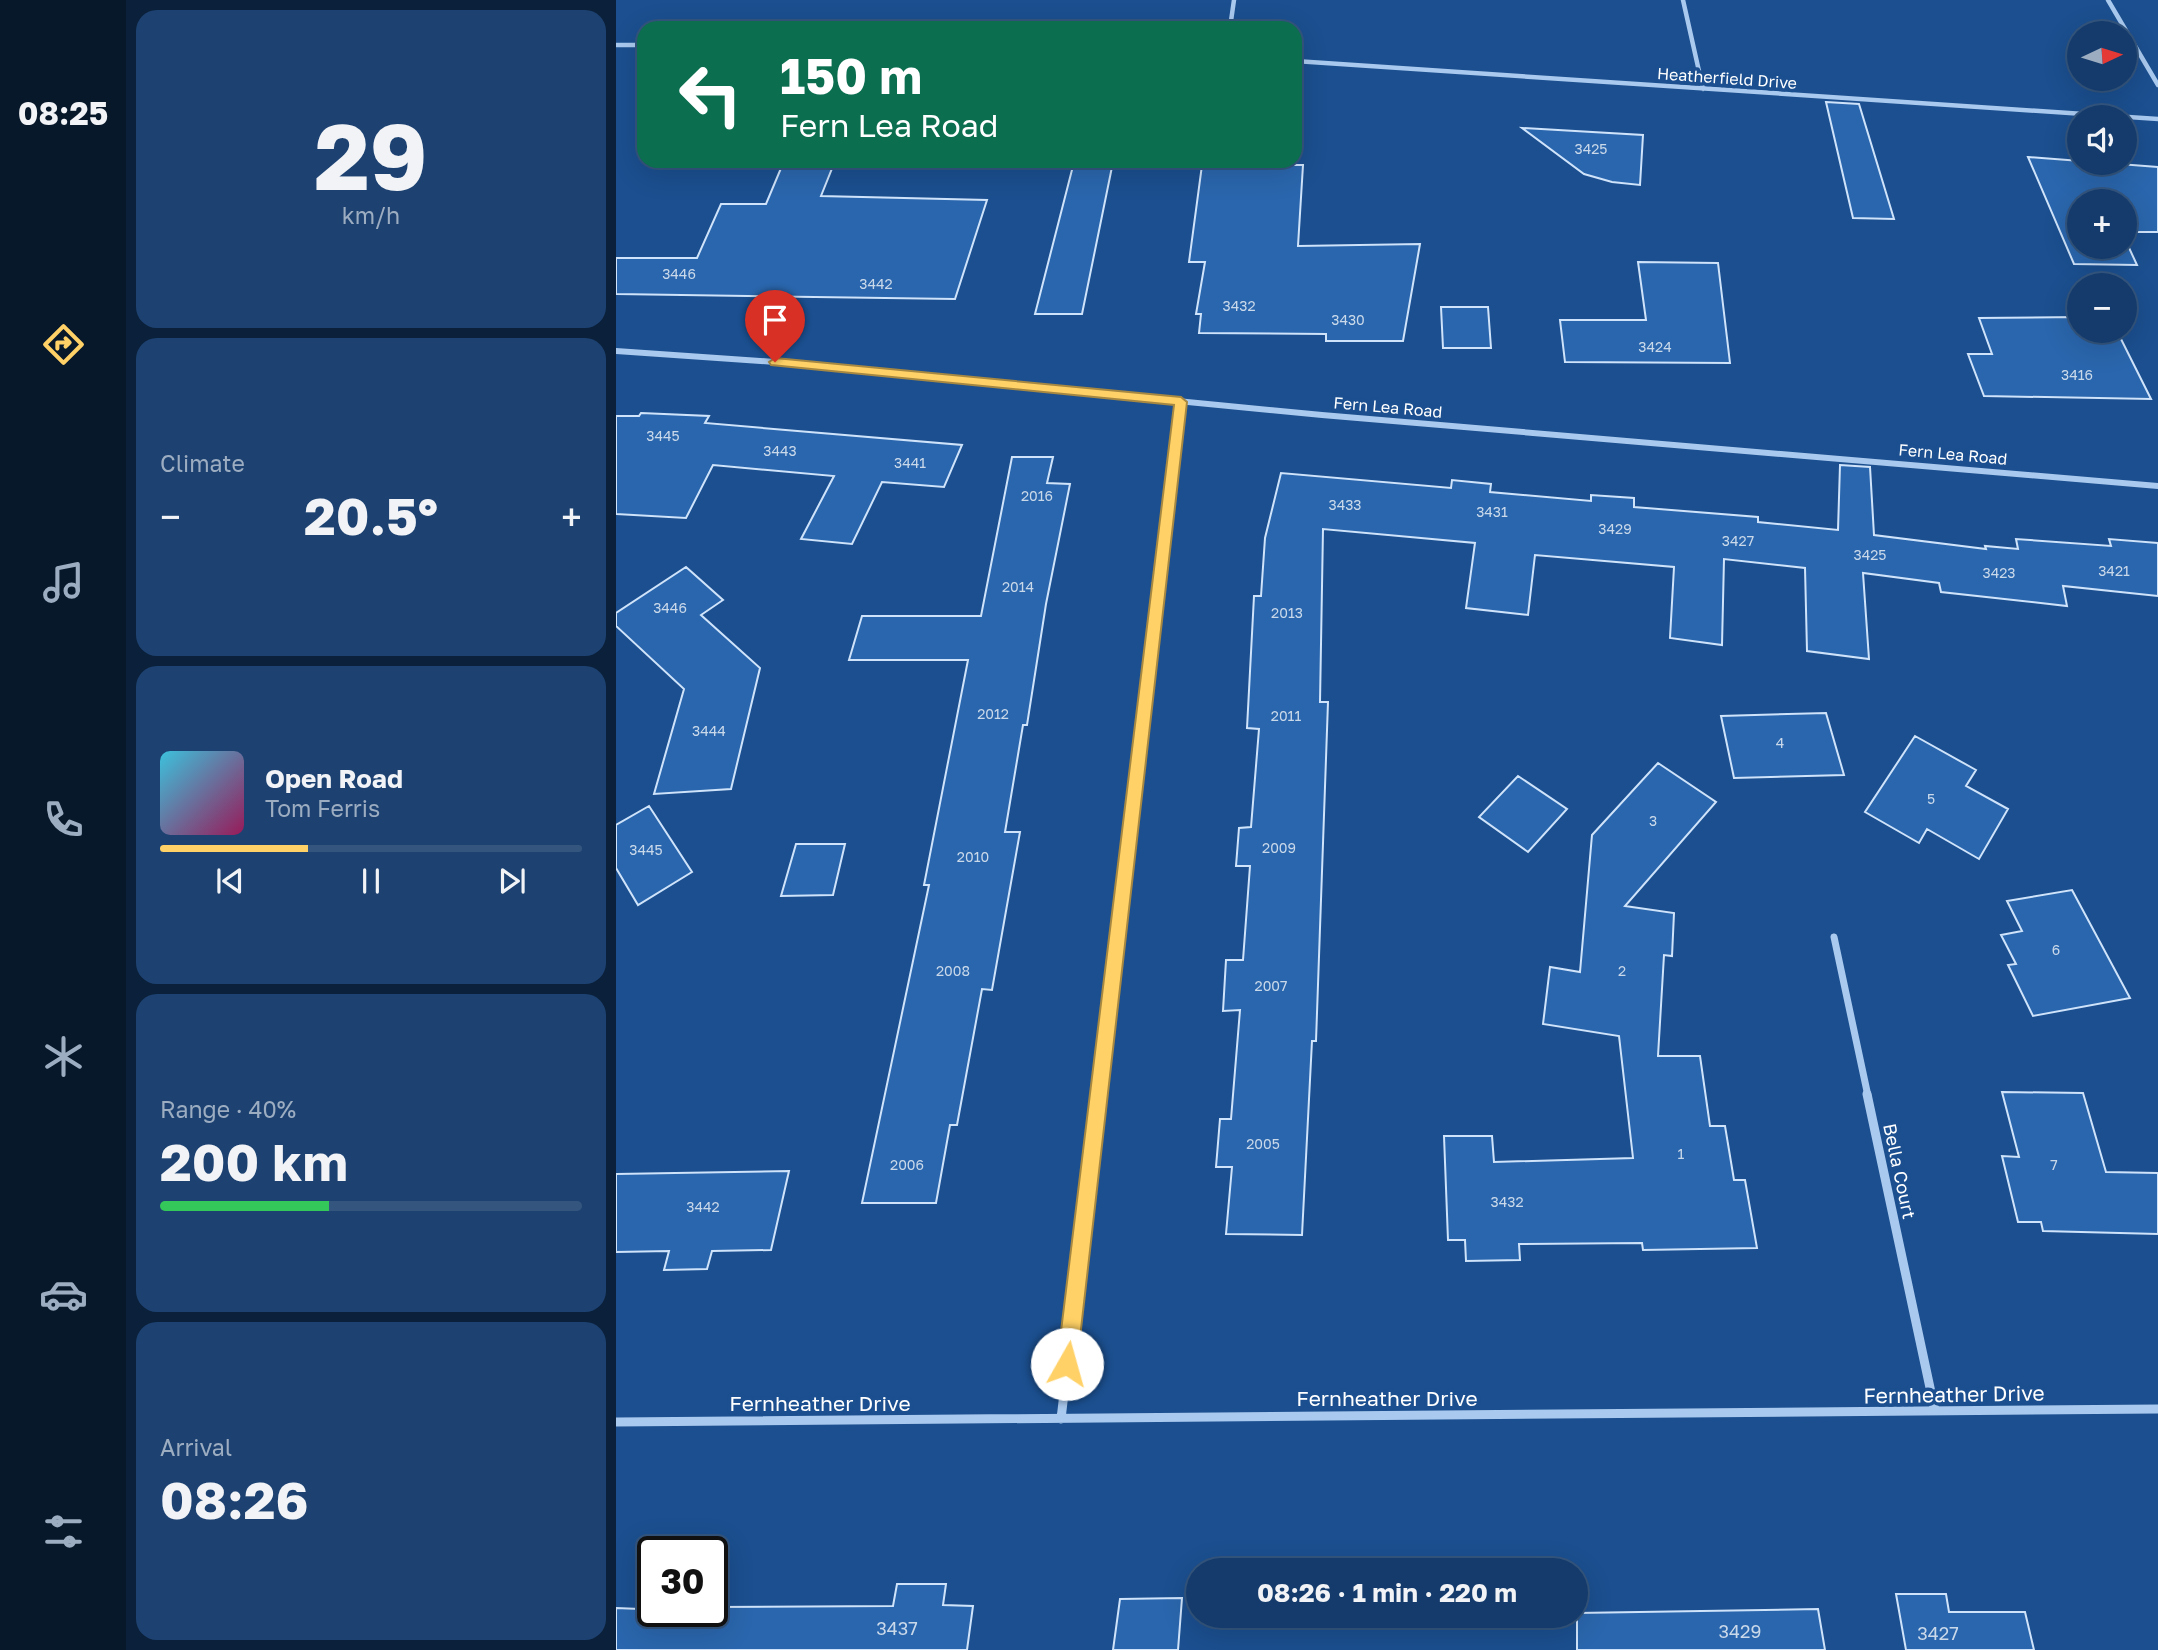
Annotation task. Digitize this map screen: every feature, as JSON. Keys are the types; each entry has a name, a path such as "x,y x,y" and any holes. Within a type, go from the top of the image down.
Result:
{"street":[{"path":"1231,21 1234,0"},
{"path":"1682,0 1703,89"},
{"path":"2108,0 2158,85"},
{"path":"616,45 637,45"},
{"name":"Heatherfield Drive","path":"1302,61 2158,119"},
{"name":"Fern Lea Road","path":"616,351 775,362 1181,402 2158,486"},
{"path":"1061,1419 1181,402"},
{"name":"Bella Court","path":"1834,937 1935,1411"},
{"name":"Fernheather Drive","path":"616,1422 2158,1409"}],"building":[{"path":"1826,102 1859,104 1894,219 1853,218"},
{"path":"1522,128 1643,135 1640,185 1612,182 1584,174"},
{"path":"2028,157 2067,160 2067,175 2137,175 2137,165 2158,167 2158,232 2137,232 2137,189 2067,189 2067,248"},
{"path":"1303,165 1298,246 1420,244 1403,341 1326,341 1326,334 1199,333 1201,314 1196,314 1205,262 1189,262 1202,168 1302,168"},
{"path":"781,168 832,168 821,196 987,200 955,299 616,294 616,258 697,258 721,204 766,204"},
{"path":"1072,168 1112,168 1082,314 1035,314"},
{"path":"2072,259 2134,259 2137,265 2074,264"},
{"path":"1638,262 1718,263 1730,363 1565,362 1560,320 1646,320"},
{"path":"1441,307 1488,307 1491,348 1443,348"},
{"path":"2067,317 2067,343 2123,343 2151,399 1984,396 1968,354 1992,354 1979,318"},
{"path":"641,413 709,416 705,423 962,445 944,487 882,482 852,544 801,539 834,476 713,465 686,518 616,514 616,416 639,416"},
{"path":"1012,457 1053,457 1047,483 1070,484 1005,832 1020,832 992,990 982,989 957,1125 950,1125 936,1203 862,1203 929,885 924,885 968,660 849,660 862,616 981,616"},
{"path":"1840,465 1870,467 1874,535 1986,549 1985,546 2018,549 2016,539 2111,546 2109,539 2158,543 2158,596 2063,586 2067,606 1941,592 1939,583 1863,573 1869,659 1807,651 1805,568 1724,559 1722,645 1670,638 1674,567 1535,555 1528,615 1466,608 1475,543 1323,529 1320,702 1328,702 1316,1041 1312,1041 1302,1235 1226,1234 1232,1167 1216,1167 1220,1119 1231,1119 1240,1010 1223,1011 1226,960 1243,960 1250,866 1236,866 1239,828 1251,827 1259,729 1247,728 1254,596 1261,596 1265,538 1281,473 1451,488 1452,480 1491,484 1490,492 1591,501 1591,495 1634,498 1634,507 1758,517 1758,522 1838,530"},
{"path":"686,567 723,600 701,615 760,668 731,789 654,794 684,689 616,626 616,613"},
{"path":"1826,713 1844,775 1734,778 1721,716"},
{"path":"1915,736 1976,770 1966,786 2008,809 1979,859 1927,829 1919,843 1865,812"},
{"path":"1658,763 1716,802 1625,906 1674,913 1672,956 1664,955 1658,1056 1700,1056 1710,1126 1725,1126 1734,1180 1745,1180 1757,1248 1643,1250 1642,1243 1519,1244 1520,1260 1466,1261 1465,1240 1448,1240 1444,1136 1492,1136 1494,1162 1633,1158 1619,1036 1543,1024 1550,967 1580,972 1592,835"},
{"path":"1518,776 1567,809 1528,852 1479,817"},
{"path":"649,806 692,872 638,905 616,868 616,825"},
{"path":"796,844 845,844 833,895 781,896"},
{"path":"2072,890 2130,998 2033,1016 2008,965 2016,964 2001,935 2022,931 2007,901"},
{"path":"2002,1092 2083,1093 2106,1172 2158,1173 2158,1234 2043,1231 2041,1222 2018,1222 2002,1156 2019,1157"},
{"path":"789,1171 771,1250 712,1251 707,1269 664,1270 669,1251 616,1252 616,1174"},
{"path":"897,1584 946,1584 943,1605 973,1606 967,1650 616,1650 616,1608 637,1609 637,1627 728,1627 728,1607 893,1606"},
{"path":"1896,1594 1946,1594 1949,1612 2025,1612 2034,1650 1906,1650"},
{"path":"1182,1598 1178,1650 1113,1650 1120,1599"},
{"path":"1818,1609 1825,1650 1577,1650 1577,1628 1588,1628 1588,1613"}],"route":[{"path":"775,362 1181,402 1067,1364"}]}
